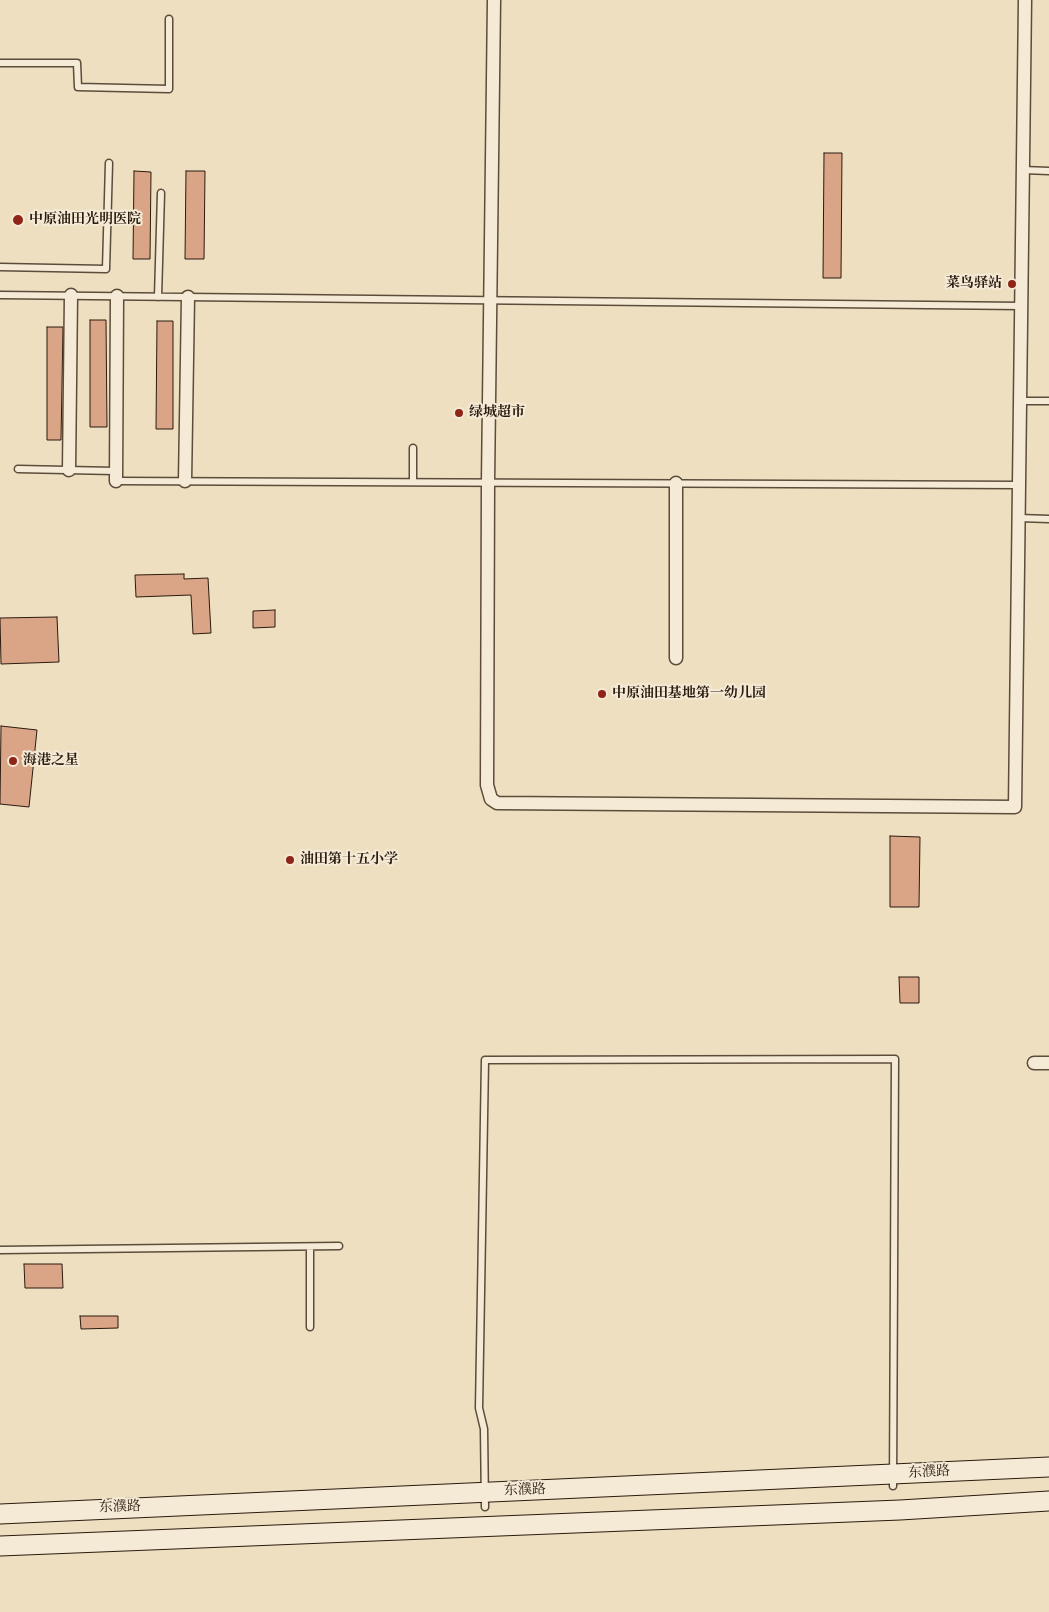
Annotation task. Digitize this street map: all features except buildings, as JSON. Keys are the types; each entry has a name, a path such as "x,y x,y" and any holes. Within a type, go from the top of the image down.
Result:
{"main road":[{"name":"东濮路","path":"0,1514 894,1480 1049,1467"},
{"path":"0,1546 900,1510 1049,1501"}],"street":[{"path":"494,0 488,482 487,784 491,799 497,803 1015,807 1025,0"},
{"path":"69,470 70,296"},
{"path":"115,476 118,296"},
{"path":"186,481 188,297"},
{"path":"676,483 676,658"},
{"path":"1034,1063 1049,1063"}],"lane":[{"path":"0,63 77,63 78,87 169,89 169,19"},
{"path":"0,267 106,269 109,162"},
{"path":"1023,170 1049,171"},
{"path":"158,296 161,193"},
{"path":"0,295 1021,306"},
{"path":"1020,401 1049,401"},
{"path":"413,448 413,482"},
{"path":"18,469 69,470 115,476 186,481 1019,485"},
{"path":"1019,518 1049,519"},
{"path":"485,1507 484,1429 479,1408 485,1060 895,1059 894,1480"},
{"path":"0,1250 339,1246"},
{"path":"310,1247 310,1327"}],"place":[{"name":"中原油田光明医院","path":"18,220"},
{"name":"菜鸟驿站","path":"1012,284"},
{"name":"绿城超市","path":"459,413"},
{"name":"中原油田基地第一幼儿园","path":"602,694"},
{"name":"海港之星","path":"13,761"},
{"name":"油田第十五小学","path":"290,860"}]}
